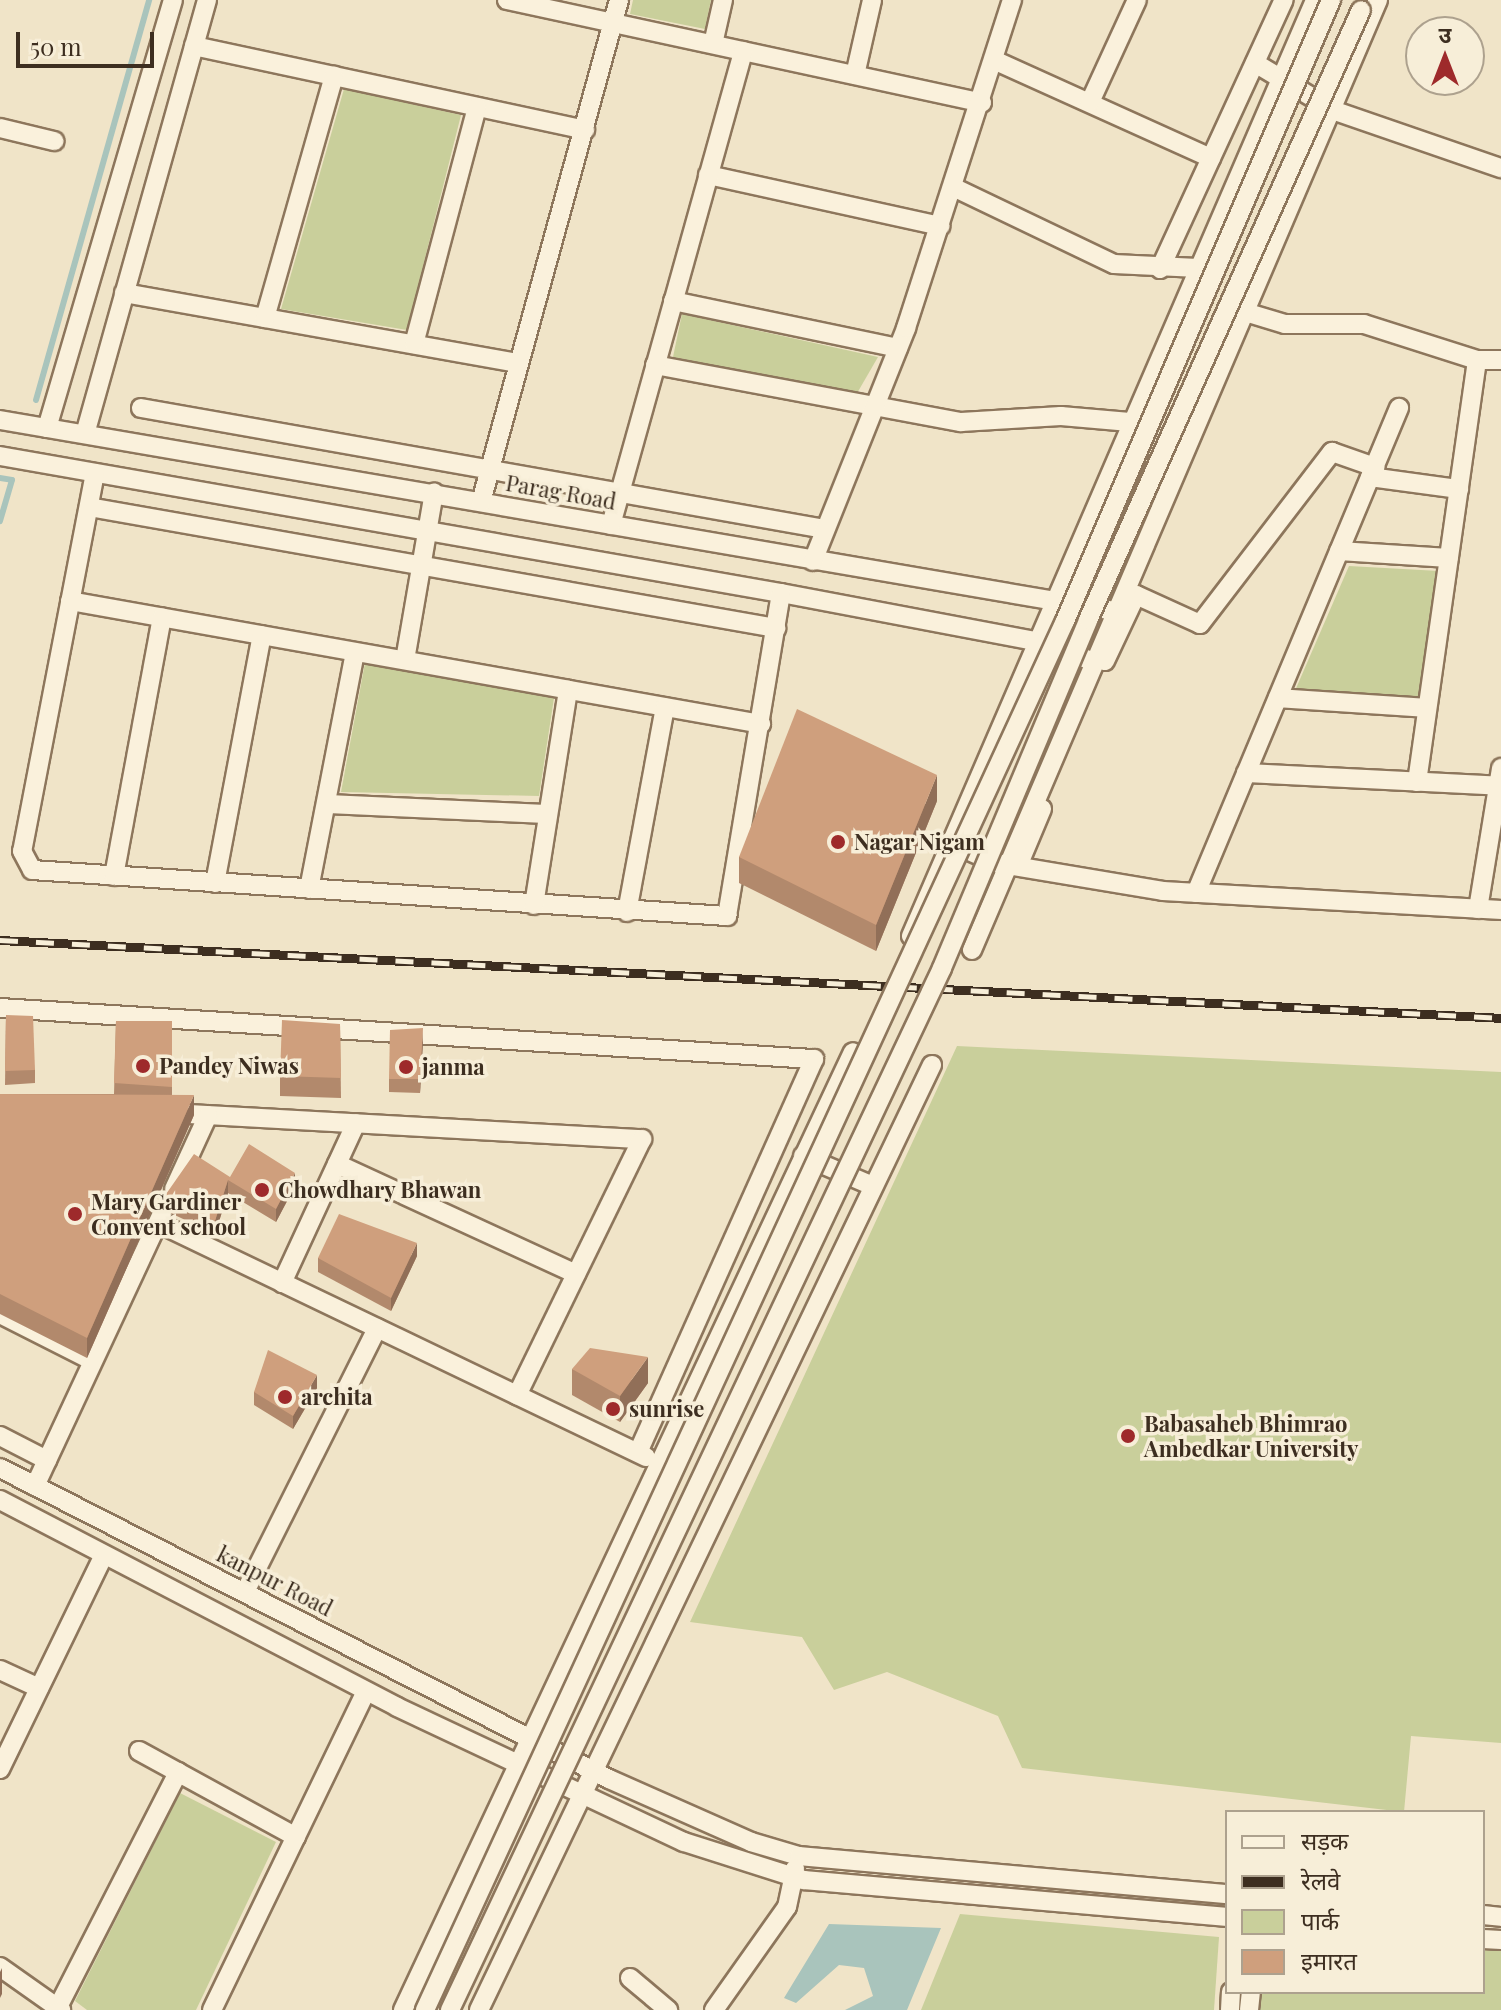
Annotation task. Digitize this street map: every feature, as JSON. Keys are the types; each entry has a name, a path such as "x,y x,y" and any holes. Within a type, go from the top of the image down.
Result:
{"street":[{"path":"47,428 173,0"},
{"path":"85,434 207,0"},
{"path":"507,0 982,103"},
{"path":"481,502 619,0"},
{"path":"713,44 723,0"},
{"path":"855,75 872,0"},
{"path":"813,561 898,348 996,61 1012,0"},
{"path":"1090,102 1137,0"},
{"path":"1160,269 1284,0"},
{"path":"911,936 1130,422 1315,0"},
{"path":"425,2010 1065,621 1331,0"},
{"path":"1012,864 1092,661 1335,111 1378,0"},
{"path":"450,2010 936,982 1363,5"},
{"path":"194,46 585,130"},
{"path":"611,525 743,51"},
{"path":"996,61 1211,158"},
{"path":"1255,63 1282,76 1335,111 1501,168"},
{"path":"265,318 334,76"},
{"path":"414,344 477,107"},
{"path":"0,128 54,141"},
{"path":"708,175 940,226"},
{"path":"953,187 1114,264 1160,269 1198,268"},
{"path":"124,293 518,363"},
{"path":"673,301 898,348"},
{"path":"1245,312 1285,324 1364,324 1477,360 1501,360"},
{"path":"1417,782 1477,360"},
{"path":"655,365 873,411 961,422 1061,416 1130,422"},
{"path":"141,408 825,529"},
{"path":"1196,893 1399,408"},
{"name":"Parag Road","path":"0,420 434,492 813,561 1055,596 1114,611"},
{"path":"20,423 6,457 92,489 778,609 1036,641 1092,661"},
{"path":"972,950 1136,595 1200,624 1332,452 1372,472 1459,489"},
{"path":"92,489 778,609"},
{"path":"92,489 23,864 114,876 627,912 727,916 778,609"},
{"path":"405,660 434,492"},
{"path":"1339,551 1449,558"},
{"path":"70,601 761,724"},
{"path":"114,876 162,617"},
{"path":"215,883 262,635"},
{"path":"309,889 355,652"},
{"path":"534,905 568,690"},
{"path":"1278,698 1427,708"},
{"path":"627,912 665,707"},
{"path":"1246,773 1417,782 1500,780 1478,909"},
{"path":"326,804 548,814"},
{"path":"949,842 1012,864 1196,893 1501,910"},
{"path":"0,1008 814,1059 638,1452"},
{"path":"403,2010 516,1762 853,1052"},
{"path":"479,2010 932,1065"},
{"path":"149,1112 642,1139 517,1395"},
{"path":"35,1486 208,1115"},
{"path":"282,1283 356,1123"},
{"path":"803,1156 873,1186"},
{"path":"337,1164 576,1274"},
{"path":"158,1223 657,1462"},
{"path":"0,1314 93,1361"},
{"path":"245,1592 377,1328"},
{"path":"0,1436 47,1460"},
{"name":"kanpur Road","path":"0,1468 592,1769 751,1842 799,1856 1225,1894"},
{"path":"0,1500 366,1691 684,1842 792,1878 1225,1917"},
{"path":"84,1544 97,1517"},
{"path":"0,1769 104,1555"},
{"path":"0,1670 39,1688"},
{"path":"212,2010 366,1691"},
{"path":"139,1751 296,1837"},
{"path":"0,1967 59,2009 178,1772"},
{"path":"714,2010 787,1907 799,1856"},
{"path":"1047,1901 1049,1878"},
{"path":"630,1978 668,2010"}],"green space":[{"path":"633,0 711,0 705,29 630,14"},
{"path":"344,89 461,115 407,330 281,309"},
{"path":"682,314 878,357 856,395 673,357"},
{"path":"1349,566 1439,571 1419,698 1294,693"},
{"path":"365,663 554,698 539,796 341,792"},
{"name":"Babasaheb Bhimrao Ambedkar University","path":"957,1046 1501,1072 1501,1743 1411,1736 1404,1810 1022,1768 998,1716 887,1672 834,1690 802,1637 690,1622"},
{"path":"180,1793 276,1842 196,2010 87,2010 75,2001"},
{"path":"960,1914 1219,1937 1214,2010 921,2010"},
{"path":"1485,1950 1501,1951 1501,2010 1258,2010 1260,1994 1485,1994"}],"water":[{"path":"829,1924 941,1928 907,2010 845,2010 873,1996 864,1968 839,1965 796,2003 784,1998"}],"building":[{"name":"Nagar Nigam","path":"797,709 937,775 876,925 739,857"},
{"path":"6,1015 33,1016 35,1070 5,1071"},
{"path":"282,1020 340,1024 341,1078 280,1076"},
{"name":"Pandey Niwas","path":"116,1021 172,1021 172,1087 114,1083"},
{"name":"janma","path":"423,1028 420,1079 389,1079 390,1030"},
{"name":"Mary Gardiner Convent school","path":"0,1094 194,1095 87,1338 0,1294"},
{"path":"249,1144 295,1173 276,1209 228,1180 215,1221 164,1197 194,1154 230,1177"},
{"path":"339,1214 417,1243 391,1298 318,1258"},
{"path":"590,1348 648,1357 620,1396 572,1369"},
{"name":"archita","path":"268,1350 317,1375 293,1416 254,1392"}],"waterway":[{"path":"36,400 149,0"},
{"path":"0,478 12,480 0,521"}],"railway":[{"path":"0,940 1501,1018"}],"place":[{"name":"Nagar Nigam","path":"838,842"},
{"name":"Pandey Niwas","path":"143,1066"},
{"name":"janma","path":"406,1067"},
{"name":"Chowdhary Bhawan","path":"262,1190"},
{"name":"Mary Gardiner Convent school","path":"75,1214"},
{"name":"archita","path":"285,1397"},
{"name":"sunrise","path":"613,1409"},
{"name":"Babasaheb Bhimrao Ambedkar University","path":"1128,1436"}]}
